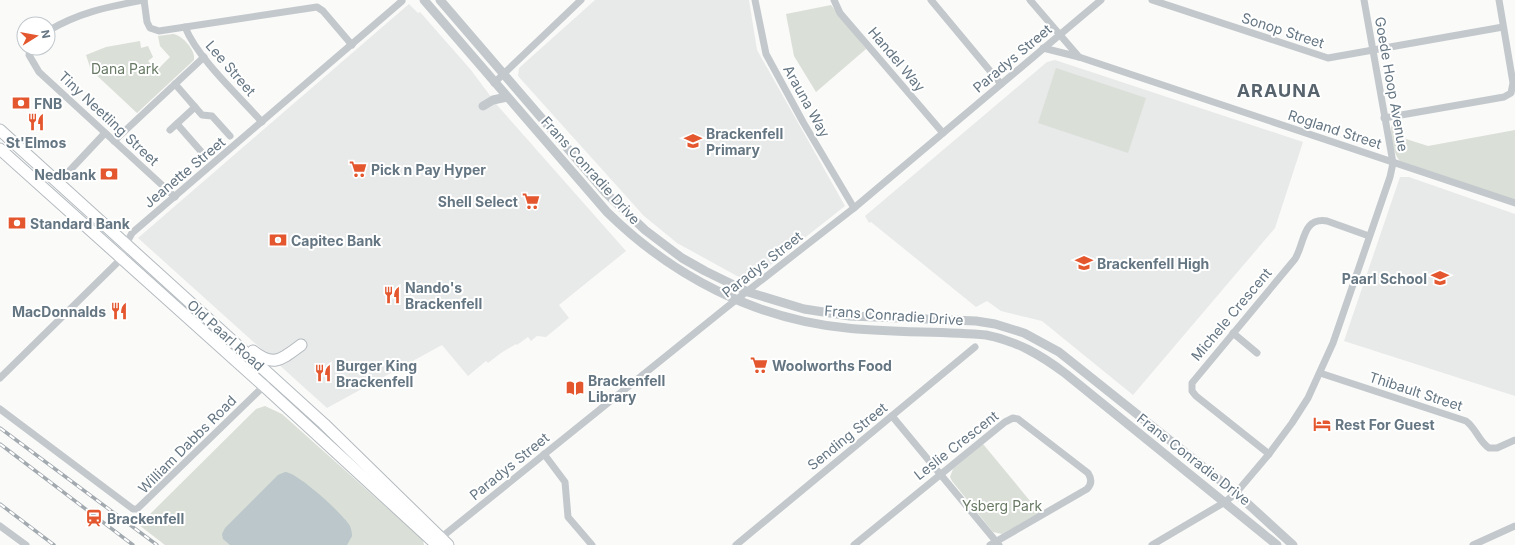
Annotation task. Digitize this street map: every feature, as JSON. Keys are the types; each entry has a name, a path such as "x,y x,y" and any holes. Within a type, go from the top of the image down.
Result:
{"main road":[{"name":"Old Paarl Road","path":"0,130 324,424 440,543"},
{"name":"Old Paarl Road","path":"0,149 121,259 440,543"},
{"path":"216,326 233,336 264,360 270,361 282,358 301,345"}],"street":[{"path":"56,26 98,8 144,0 147,22 150,28 159,31 317,7 322,10 352,45"},
{"name":"Frans Conradie Drive","path":"424,0 588,191 624,229 662,260 684,274 737,300 771,312 822,325 875,331 986,335 1014,342 1043,356 1277,545"},
{"name":"Frans Conradie Drive","path":"440,0 606,193 645,230 682,258 748,292 787,304 830,314 892,319 976,321 1008,327 1024,333 1059,352 1236,492 1293,545"},
{"path":"494,83 581,0"},
{"name":"Arauna Way","path":"755,0 766,54 854,208"},
{"name":"Handel Way","path":"834,0 840,13 943,133"},
{"path":"931,0 1001,84"},
{"path":"1030,0 1079,57"},
{"name":"Paradys Street","path":"440,543 544,454 854,208 1101,0"},
{"name":"Sonop Street","path":"1152,0 1320,56 1334,58 1503,27"},
{"name":"Goede Hoop Avenue","path":"1152,545 1225,502 1236,492 1269,454 1308,398 1333,343 1390,178 1393,163 1364,0"},
{"path":"1384,118 1504,97 1511,93 1513,83 1499,0"},
{"name":"Jeanette Street","path":"0,378 121,259 126,244 132,233 402,1"},
{"name":"Lee Street","path":"185,27 190,40 262,122"},
{"name":"Rogland Street","path":"1043,48 1079,57 1515,203"},
{"name":"Tiny Neetling Street","path":"32,56 39,72 175,197"},
{"path":"114,141 204,57"},
{"path":"175,84 202,115 212,116 230,136"},
{"path":"483,106 493,100 508,98"},
{"path":"170,130 195,107"},
{"path":"176,124 206,157"},
{"path":"58,183 105,133"},
{"name":"Michele Crescent","path":"1269,454 1192,391 1192,383 1194,378 1294,259 1301,248 1308,226 1312,222 1321,220 1327,221 1369,236"},
{"path":"1233,333 1257,353"},
{"name":"Sending Street","path":"736,545 975,347"},
{"name":"Thibault Street","path":"1320,373 1466,421 1474,428 1483,443 1489,448 1497,448 1515,440"},
{"name":"William Dabbs Road","path":"0,409 133,509 137,509 272,377"},
{"path":"892,416 995,544"},
{"name":"Leslie Crescent","path":"854,545 1005,422 1013,418 1025,423 1088,473 1091,483 1087,489 995,544"},
{"path":"544,454 565,482 568,517 592,545"},
{"path":"0,526 26,545"},
{"path":"1473,545 1515,526"}],"shaded area":[{"name":"Brackenfell Primary","path":"595,0 749,0 757,50 845,206 755,277 746,279 737,276 677,243 644,216 518,76 519,68"},
{"path":"409,4 418,13 420,12 471,70 497,105 626,251 559,305 569,318 546,337 537,336 531,341 528,337 517,345 516,344 501,353 488,363 486,361 468,376 442,345 327,408 138,238"},
{"name":"Brackenfell High","path":"1055,60 1303,142 1275,228 1133,395 1042,321 1001,311 987,301 976,307 871,222 869,223 865,216 1047,62"},
{"name":"Paarl School","path":"1400,177 1409,177 1515,214 1515,396 1344,341"},
{"path":"285,472 291,474 309,486 346,520 350,526 352,535 347,545 230,545 223,539 222,534 225,528 278,475"}],"green space":[{"path":"831,5 866,49 816,92 794,56 786,14"},
{"name":"Dana Park","path":"173,34 180,37 188,44 193,52 194,60 137,113 91,70 86,55 106,47 140,41 141,48 148,46 153,57 148,61 157,70 170,57 160,46 158,36"},
{"path":"1056,68 1146,98 1128,153 1038,123"},
{"path":"1400,119 1403,138 1428,146 1515,130 1515,200 1400,161 1397,158 1393,147 1391,129 1394,121"},
{"path":"265,406 282,414 423,540 424,545 165,545 139,525 256,409"},
{"name":"Ysberg Park","path":"983,444 1040,513 1002,534 993,532 950,477 953,469"}],"railway":[{"path":"0,428 157,545"},
{"path":"0,444 133,545"},
{"path":"0,504 54,545"}],"place":[{"name":"FNB","path":"21,103"},
{"name":"St'Elmos","path":"36,122"},
{"name":"Brackenfell Primary","path":"693,141"},
{"name":"Pick n Pay Hyper","path":"358,169"},
{"name":"Nedbank","path":"109,174"},
{"name":"Shell Select","path":"531,201"},
{"name":"Standard Bank","path":"17,223"},
{"name":"Capitec Bank","path":"278,240"},
{"name":"Brackenfell High","path":"1084,263"},
{"name":"Paarl School","path":"1440,278"},
{"name":"Nando's Brackenfell","path":"392,295"},
{"name":"MacDonnalds","path":"119,311"},
{"name":"Woolworths Food","path":"759,365"},
{"name":"Burger King Brackenfell","path":"323,373"},
{"name":"Brackenfell Library","path":"575,388"},
{"name":"Rest For Guest","path":"1322,424"},
{"name":"Brackenfell","path":"94,518"}],"district":[{"name":"ARAUNA","path":"1279,90"}]}
